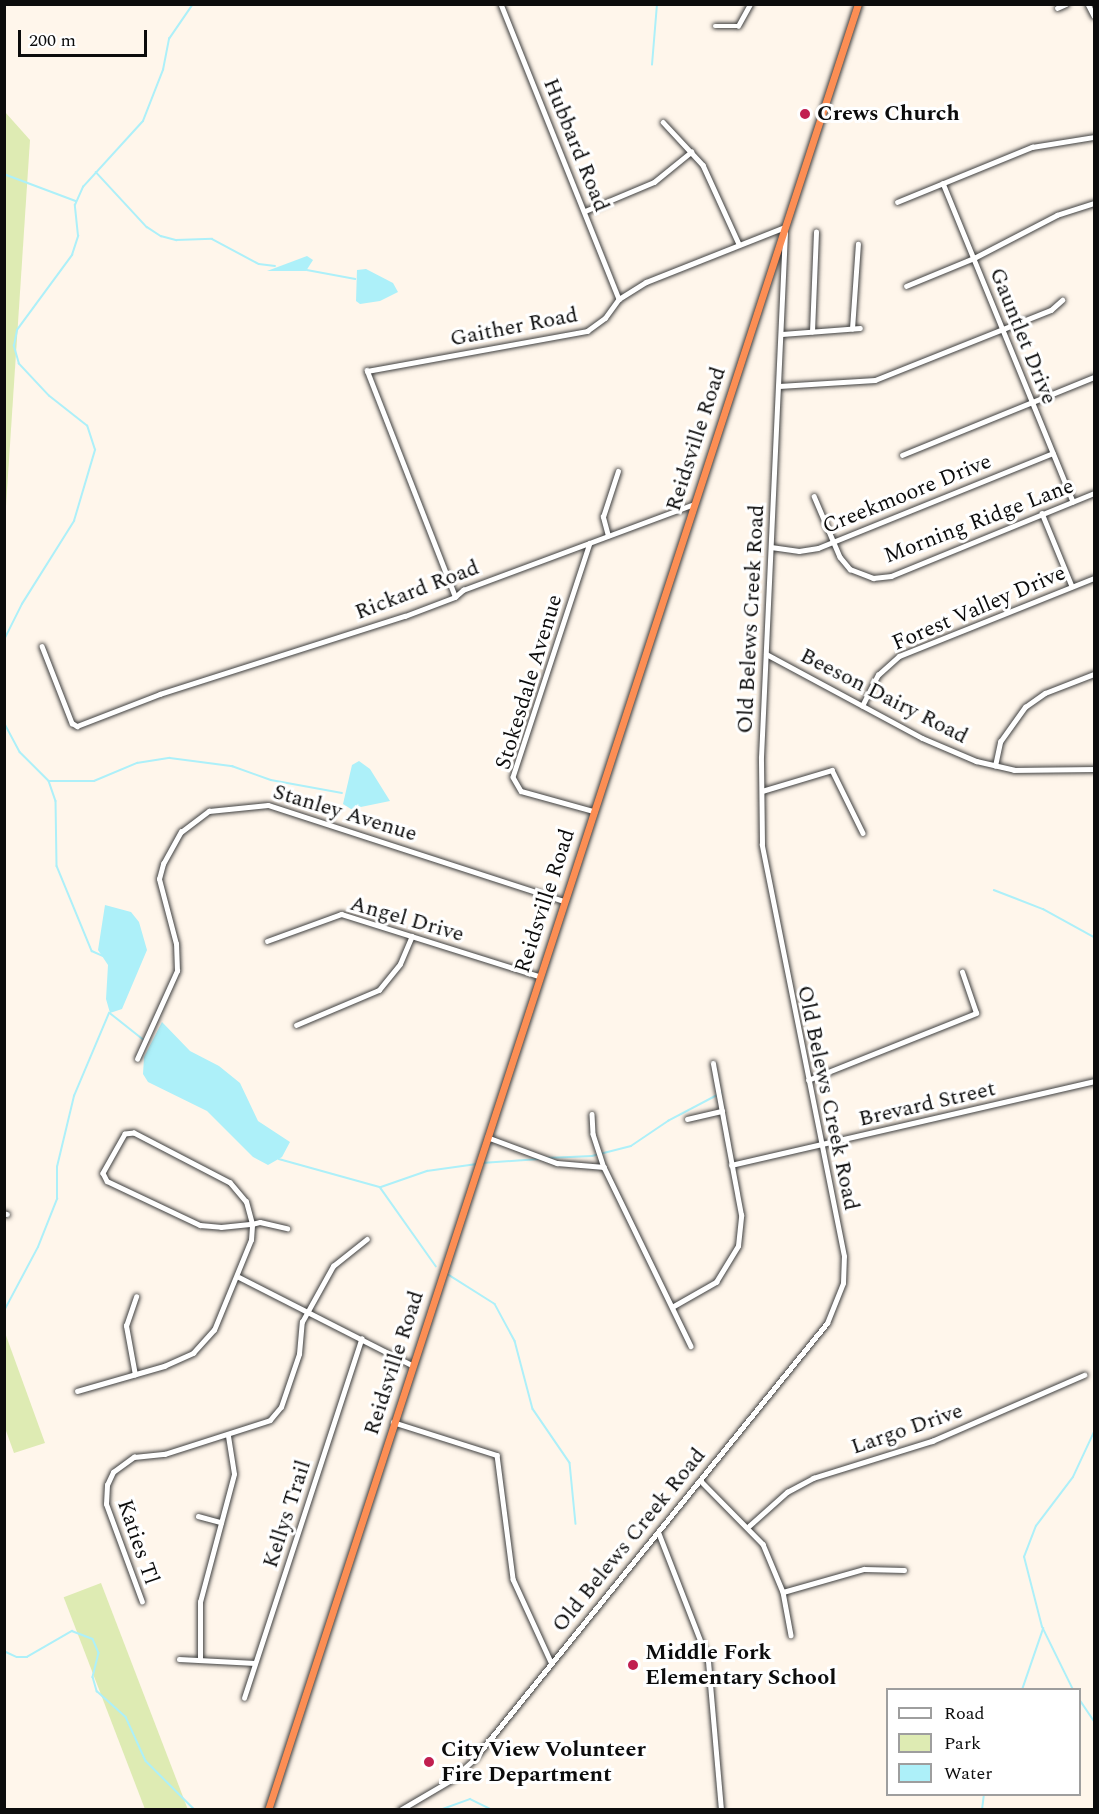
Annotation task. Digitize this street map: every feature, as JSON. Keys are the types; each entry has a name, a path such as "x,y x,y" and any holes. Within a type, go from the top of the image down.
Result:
{"highway":[{"name":"Reidsville Road","path":"268,1809 858,4"}],"street":[{"name":"Hubbard Road","path":"501,4 619,299"},
{"path":"715,26 738,26 750,4"},
{"path":"1058,8 1066,4"},
{"path":"1088,4 1095,16"},
{"path":"663,122 711,178 739,244"},
{"path":"897,202 1032,147 1095,137"},
{"path":"585,211 654,182 691,152"},
{"name":"Gauntlet Drive","path":"943,183 1073,501"},
{"path":"906,286 974,258 1057,215 1095,203"},
{"name":"Gaither Road","path":"455,597 367,371 574,335 596,325 619,299 646,282 785,226"},
{"name":"Old Belews Creek Road","path":"400,1809 467,1766 826,1323 838,1302 844,1256 769,890 762,844 766,654 785,226"},
{"path":"812,332 816,232"},
{"path":"852,329 858,244"},
{"path":"779,386 875,380 1051,310 1062,300"},
{"path":"782,334 860,328"},
{"path":"902,455 1095,377"},
{"name":"Creekmoore Drive","path":"771,547 799,551 832,541 1053,453"},
{"path":"608,536 603,517 618,471"},
{"name":"Morning Ridge Lane","path":"814,496 832,541 850,569 873,578 891,576 1095,493"},
{"name":"Rickard Road","path":"42,646 72,723 77,726 149,699 455,597 463,590 694,504"},
{"path":"1042,513 1072,586"},
{"name":"Stokesdale Avenue","path":"590,543 513,777 521,791 594,811"},
{"name":"Forest Valley Drive","path":"862,706 878,675 899,656 1095,578"},
{"name":"Beeson Dairy Road","path":"766,654 922,738 995,766 1045,772 1095,768"},
{"path":"995,766 1000,742 1025,707 1045,693 1095,674"},
{"path":"762,791 832,770 863,833"},
{"name":"Stanley Avenue","path":"137,1059 177,971 176,944 159,879 163,864 181,832 209,811 268,805 564,901"},
{"name":"Angel Drive","path":"267,941 341,914 539,976"},
{"path":"296,1025 379,990 400,964 412,936"},
{"path":"808,1080 976,1013 962,972"},
{"path":"672,1307 710,1287 736,1254 741,1215 713,1064"},
{"name":"Brevard Street","path":"731,1165 1095,1081"},
{"path":"687,1119 722,1112"},
{"path":"592,1114 593,1134 604,1167 691,1346"},
{"path":"77,1391 135,1375 193,1353 214,1330 239,1277 252,1224 246,1202 230,1183 134,1133 125,1134 103,1173 117,1186 200,1225 252,1224 287,1228"},
{"path":"487,1137 558,1163 604,1167"},
{"name":"Katies Tl","path":"142,1602 106,1504 109,1478 130,1458 165,1454 261,1426 278,1412 299,1354 301,1328 308,1312 333,1266 366,1239"},
{"path":"239,1277 412,1365"},
{"path":"135,1375 126,1326 136,1297"},
{"name":"Kellys Trail","path":"244,1698 362,1339"},
{"name":"Largo Drive","path":"748,1526 787,1492 813,1478 932,1441 1084,1375"},
{"path":"393,1422 497,1455 513,1580 551,1662"},
{"path":"200,1660 201,1602 235,1467 228,1436"},
{"path":"700,1480 748,1526 774,1566 783,1592 792,1635"},
{"path":"198,1516 221,1522"},
{"path":"658,1532 708,1661 721,1809"},
{"path":"783,1592 864,1569 904,1570"},
{"path":"179,1659 255,1663"}],"green space":[{"path":"5,112 30,140 5,521"},
{"path":"4,1330 45,1443 14,1453 5,1428"},
{"path":"101,1583 188,1809 145,1810 64,1597"}],"water":[{"path":"307,256 313,260 306,271 267,271"},
{"path":"366,269 393,283 398,292 380,301 360,304 356,301 357,270"},
{"path":"359,761 370,769 390,801 351,809 343,804 352,765"},
{"path":"105,905 131,912 139,922 147,950 122,1009 110,1013 106,999 108,965 98,950"},
{"path":"162,1022 190,1051 219,1066 240,1083 258,1121 290,1142 282,1157 268,1165 253,1157 207,1111 148,1082 143,1074 144,1057"}],"waterway":[{"path":"4,640 22,604 74,521 95,450 87,426 49,396 19,364 14,346 17,330 72,255 78,236 75,205 83,187 143,121 163,70 169,39 193,4"},
{"path":"652,65 657,4"},
{"path":"96,172 147,227 161,236 176,240 212,239 259,264 275,266"},
{"path":"4,174 76,201"},
{"path":"307,270 355,279"},
{"path":"4,722 20,752 49,781 56,801 57,866 92,951 103,956"},
{"path":"50,781 94,781 137,763 170,758 232,766 271,780 342,793"},
{"path":"994,890 1043,909 1094,937"},
{"path":"4,1311 38,1247 57,1199 57,1167 74,1096 109,1013"},
{"path":"110,1013 144,1040"},
{"path":"547,1158 592,1156 631,1146 668,1121 721,1093"},
{"path":"279,1159 380,1187 436,1266"},
{"path":"482,1163 539,1159"},
{"path":"381,1187 427,1171 477,1164"},
{"path":"449,1275 495,1304 515,1341 533,1409 570,1463 576,1524"},
{"path":"1072,1688 1042,1627 1024,1557 1036,1526 1073,1477 1094,1432"},
{"path":"1023,1688 1043,1629"},
{"path":"4,1651 17,1657 27,1657 72,1631 93,1639 99,1653 93,1677 97,1691 126,1717 146,1761 195,1810"},
{"path":"1081,1702 1094,1721"},
{"path":"982,1810 984,1796"},
{"path":"440,1810 470,1799 493,1810"}],"place":[{"name":"Crews Church","path":"805,114"},
{"name":"Middle Fork Elementary School","path":"633,1665"},
{"name":"City View Volunteer Fire Department","path":"429,1762"}]}
